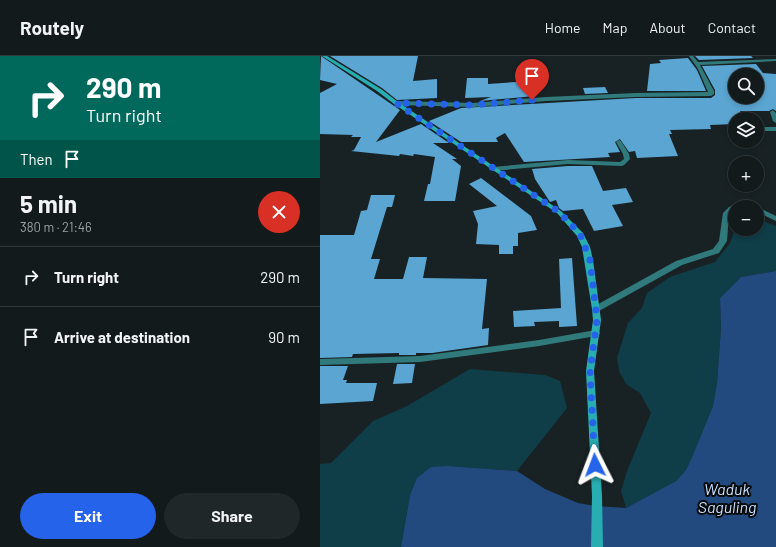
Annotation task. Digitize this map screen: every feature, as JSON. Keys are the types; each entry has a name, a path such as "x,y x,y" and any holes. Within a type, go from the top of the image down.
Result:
{"main road":[{"path":"324,56 379,90 396,103 559,212 580,234 590,260 597,320 590,371 597,496 597,547"}],"street":[{"path":"396,103 473,105 515,101 636,95 711,94 711,91 700,69 690,56"},
{"path":"696,64 776,60"},
{"path":"773,112 776,121"},
{"path":"764,129 776,129"},
{"path":"493,168 568,162 622,164 627,159 620,142"},
{"path":"596,309 679,263 716,251 723,241 726,213 728,211"},
{"path":"764,213 776,219"},
{"path":"320,362 420,359 539,343 596,333"}],"shaded area":[{"path":"764,222 776,226 776,271 741,277 720,298 721,328 717,383 713,406 692,457 686,470 676,481 626,508 621,491 627,471 651,413 640,393 626,384 619,371 617,358 628,323 642,308 647,293 670,277 715,262 730,243 732,236 764,236"},
{"path":"470,369 545,375 560,381 567,408 517,471 448,466 410,495 401,547 320,547 320,464 331,463 373,421 407,406"}],"water":[{"name":"Waduk Saguling","path":"776,271 776,547 401,547 410,495 417,478 431,467 448,466 517,471 545,489 578,503 595,506 626,508 676,481 686,470 713,406 717,383 721,328 720,298 741,277"}],"building":[{"path":"321,56 400,110 376,142 421,124 449,143 433,143 457,159 452,159 461,166 455,201 424,201 428,184 430,184 435,157 414,154 413,156 400,154 399,156 351,151 354,150 361,137 351,137 353,135 320,134 320,93 337,84 320,80"},
{"path":"330,56 418,56 413,81 437,79 437,98 397,100 382,88"},
{"path":"695,56 751,56 753,58 699,60"},
{"path":"688,58 697,70 706,91 647,91 650,64 661,63 659,60"},
{"path":"756,64 759,68 728,68 728,104 764,104 764,73 776,74 776,111 773,109 769,111 728,112 728,124 710,125 711,129 670,130 672,134 669,134 678,156 637,158 635,151 629,152 620,139 615,142 620,152 608,153 610,157 524,162 505,133 496,138 498,142 461,142 429,121 461,108 636,98 711,98 715,95 715,90 702,66"},
{"path":"467,78 488,78 488,84 531,81 535,96 480,101 491,97 465,98"},
{"path":"605,87 608,93 585,94 583,88"},
{"path":"592,166 603,191 626,188 633,202 612,205 623,226 594,231 583,209 563,211 559,208 556,200 550,202 535,179 532,169"},
{"path":"481,178 531,216 537,230 518,233 518,246 513,246 513,254 499,254 499,245 476,244 478,224 473,211 497,206 469,184"},
{"path":"371,195 395,195 392,207 387,207 371,259 380,259 374,279 403,279 409,257 427,257 423,278 487,279 482,329 489,328 488,345 432,353 416,353 416,355 399,355 399,353 353,354 352,357 320,358 320,235 354,235 361,211 367,210"},
{"path":"572,258 577,326 559,327 559,321 534,322 535,326 514,327 513,311 561,308 559,259"},
{"path":"397,364 415,364 412,383 393,384"},
{"path":"320,366 348,366 343,380 347,380 346,383 377,383 373,401 320,404"}],"route":[{"path":"532,100 473,105 396,103 559,212 580,234 590,260 597,320 590,371 595,465"}]}
